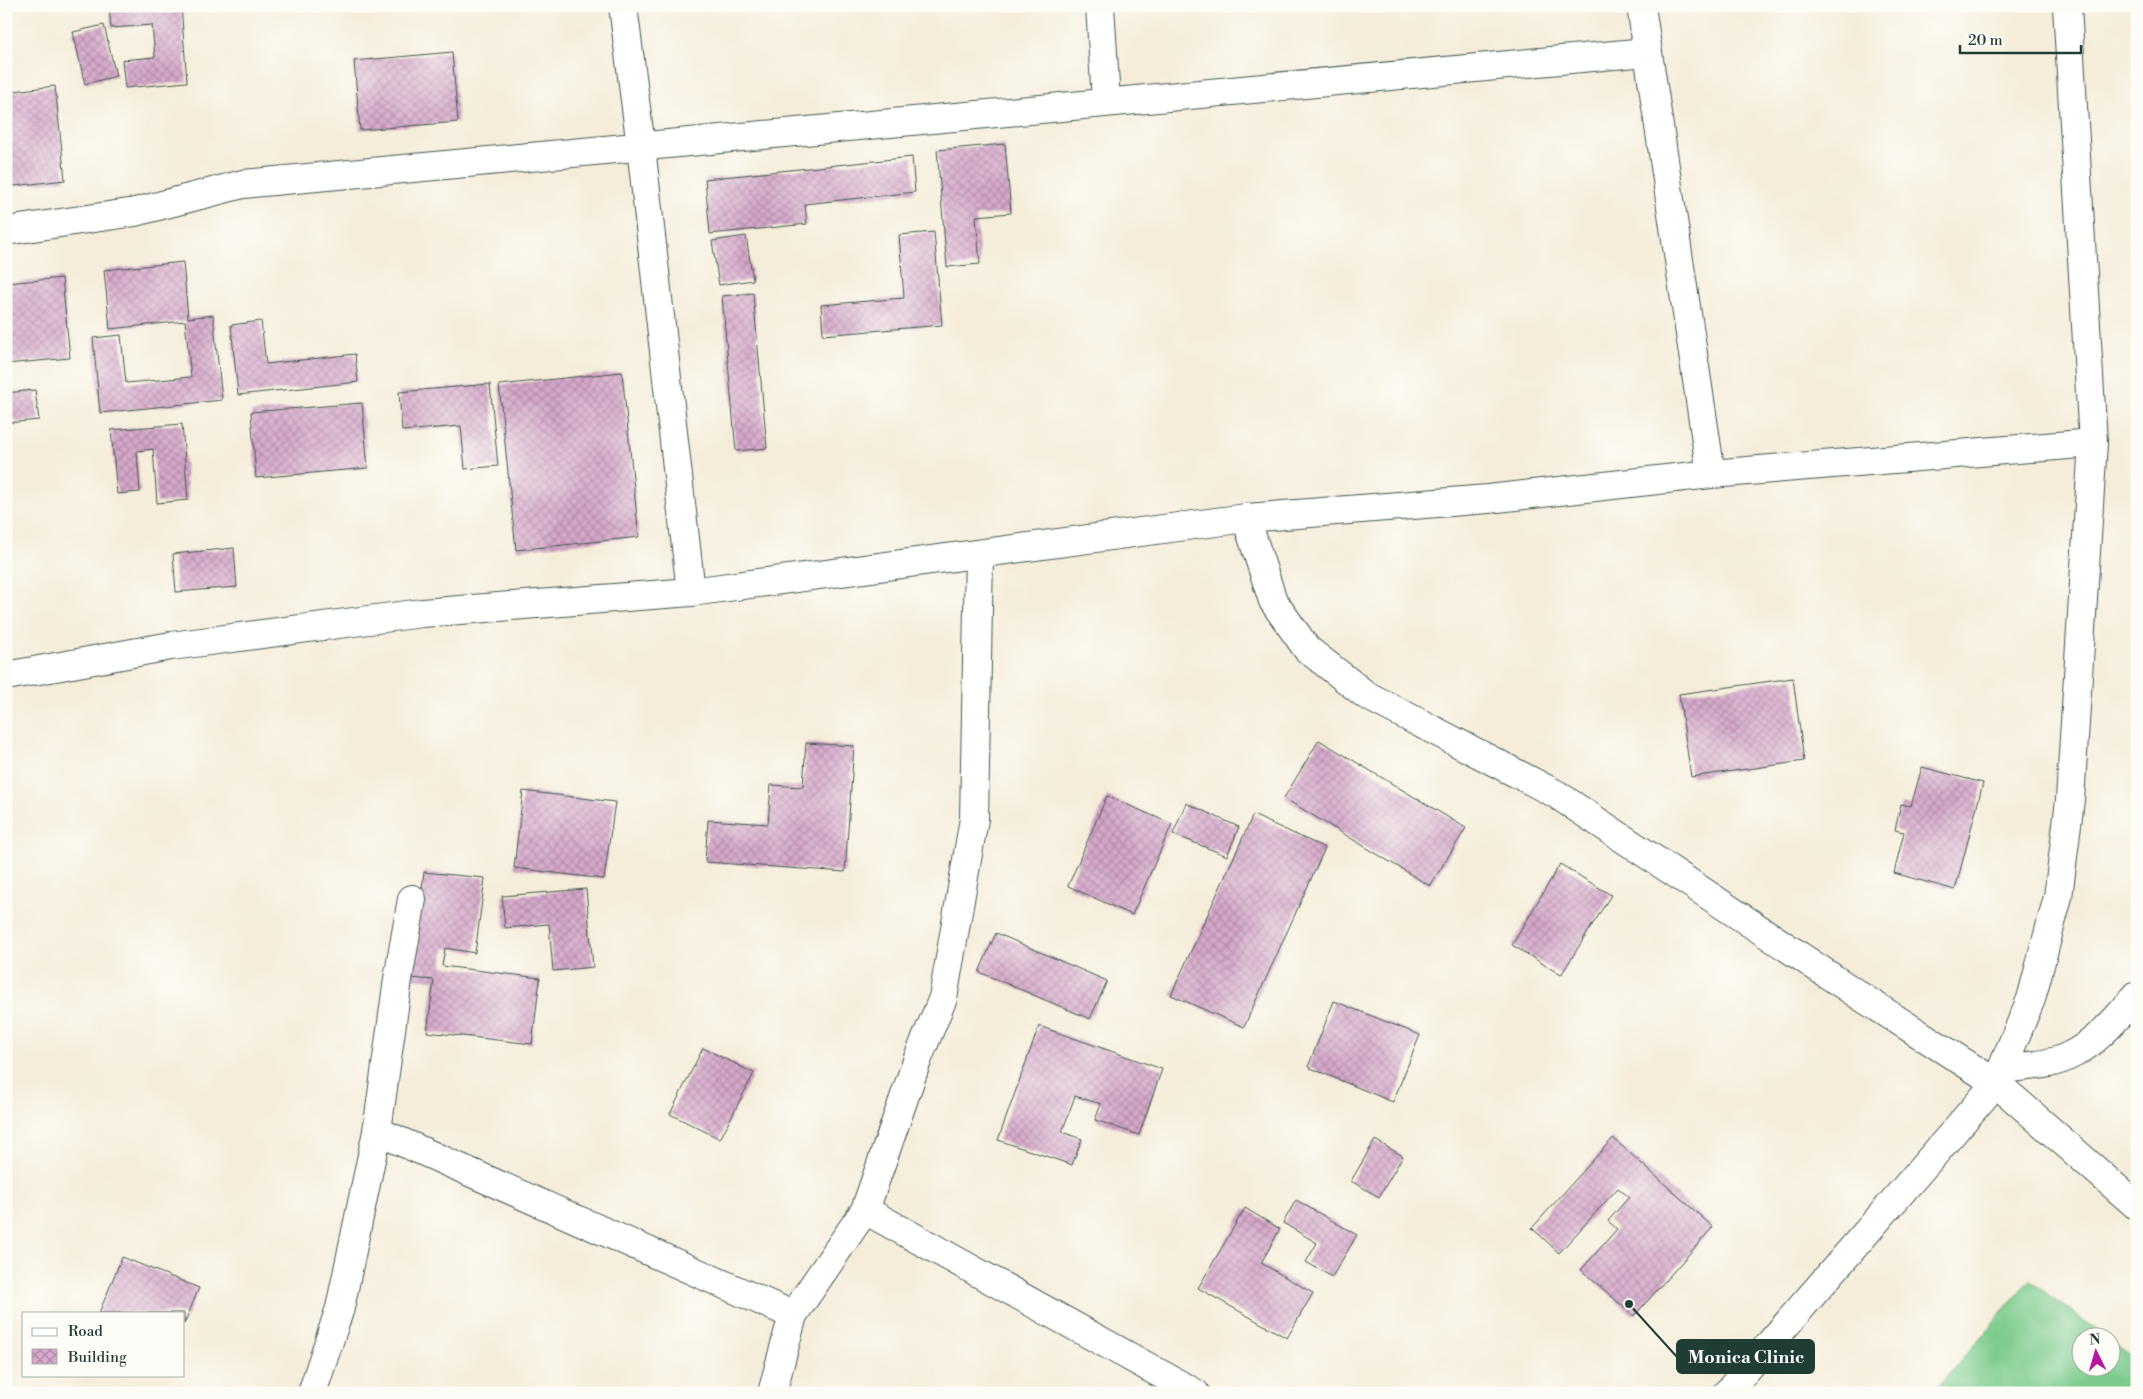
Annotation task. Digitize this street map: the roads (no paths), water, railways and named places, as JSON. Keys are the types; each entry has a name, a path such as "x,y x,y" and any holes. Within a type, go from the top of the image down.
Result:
{"street":[{"path":"623,6 641,147 691,592"},
{"path":"1100,6 1106,101"},
{"path":"1641,6 1646,52 1711,474"},
{"path":"1727,1393 1999,1076 2031,999 2058,897 2070,800 2093,443 2067,6"},
{"path":"6,231 135,212 243,184 1106,101 1646,52"},
{"path":"6,676 171,646 422,613 691,592 1246,518 1488,499 1711,474 2093,443"},
{"path":"1246,518 1274,601 1307,649 1366,695 1556,794 1860,996 1999,1076 2134,1200"},
{"path":"772,1393 793,1315 865,1210 918,1058 943,998 974,819 979,554"},
{"path":"312,1393 340,1308 377,1131 398,979 412,900"},
{"path":"1999,1076 2066,1058 2091,1043 2110,1027 2137,995"},
{"path":"377,1131 793,1315"},
{"path":"865,1210 1195,1393"}],"place":[{"name":"Monica Clinic","path":"1629,1304"}]}
